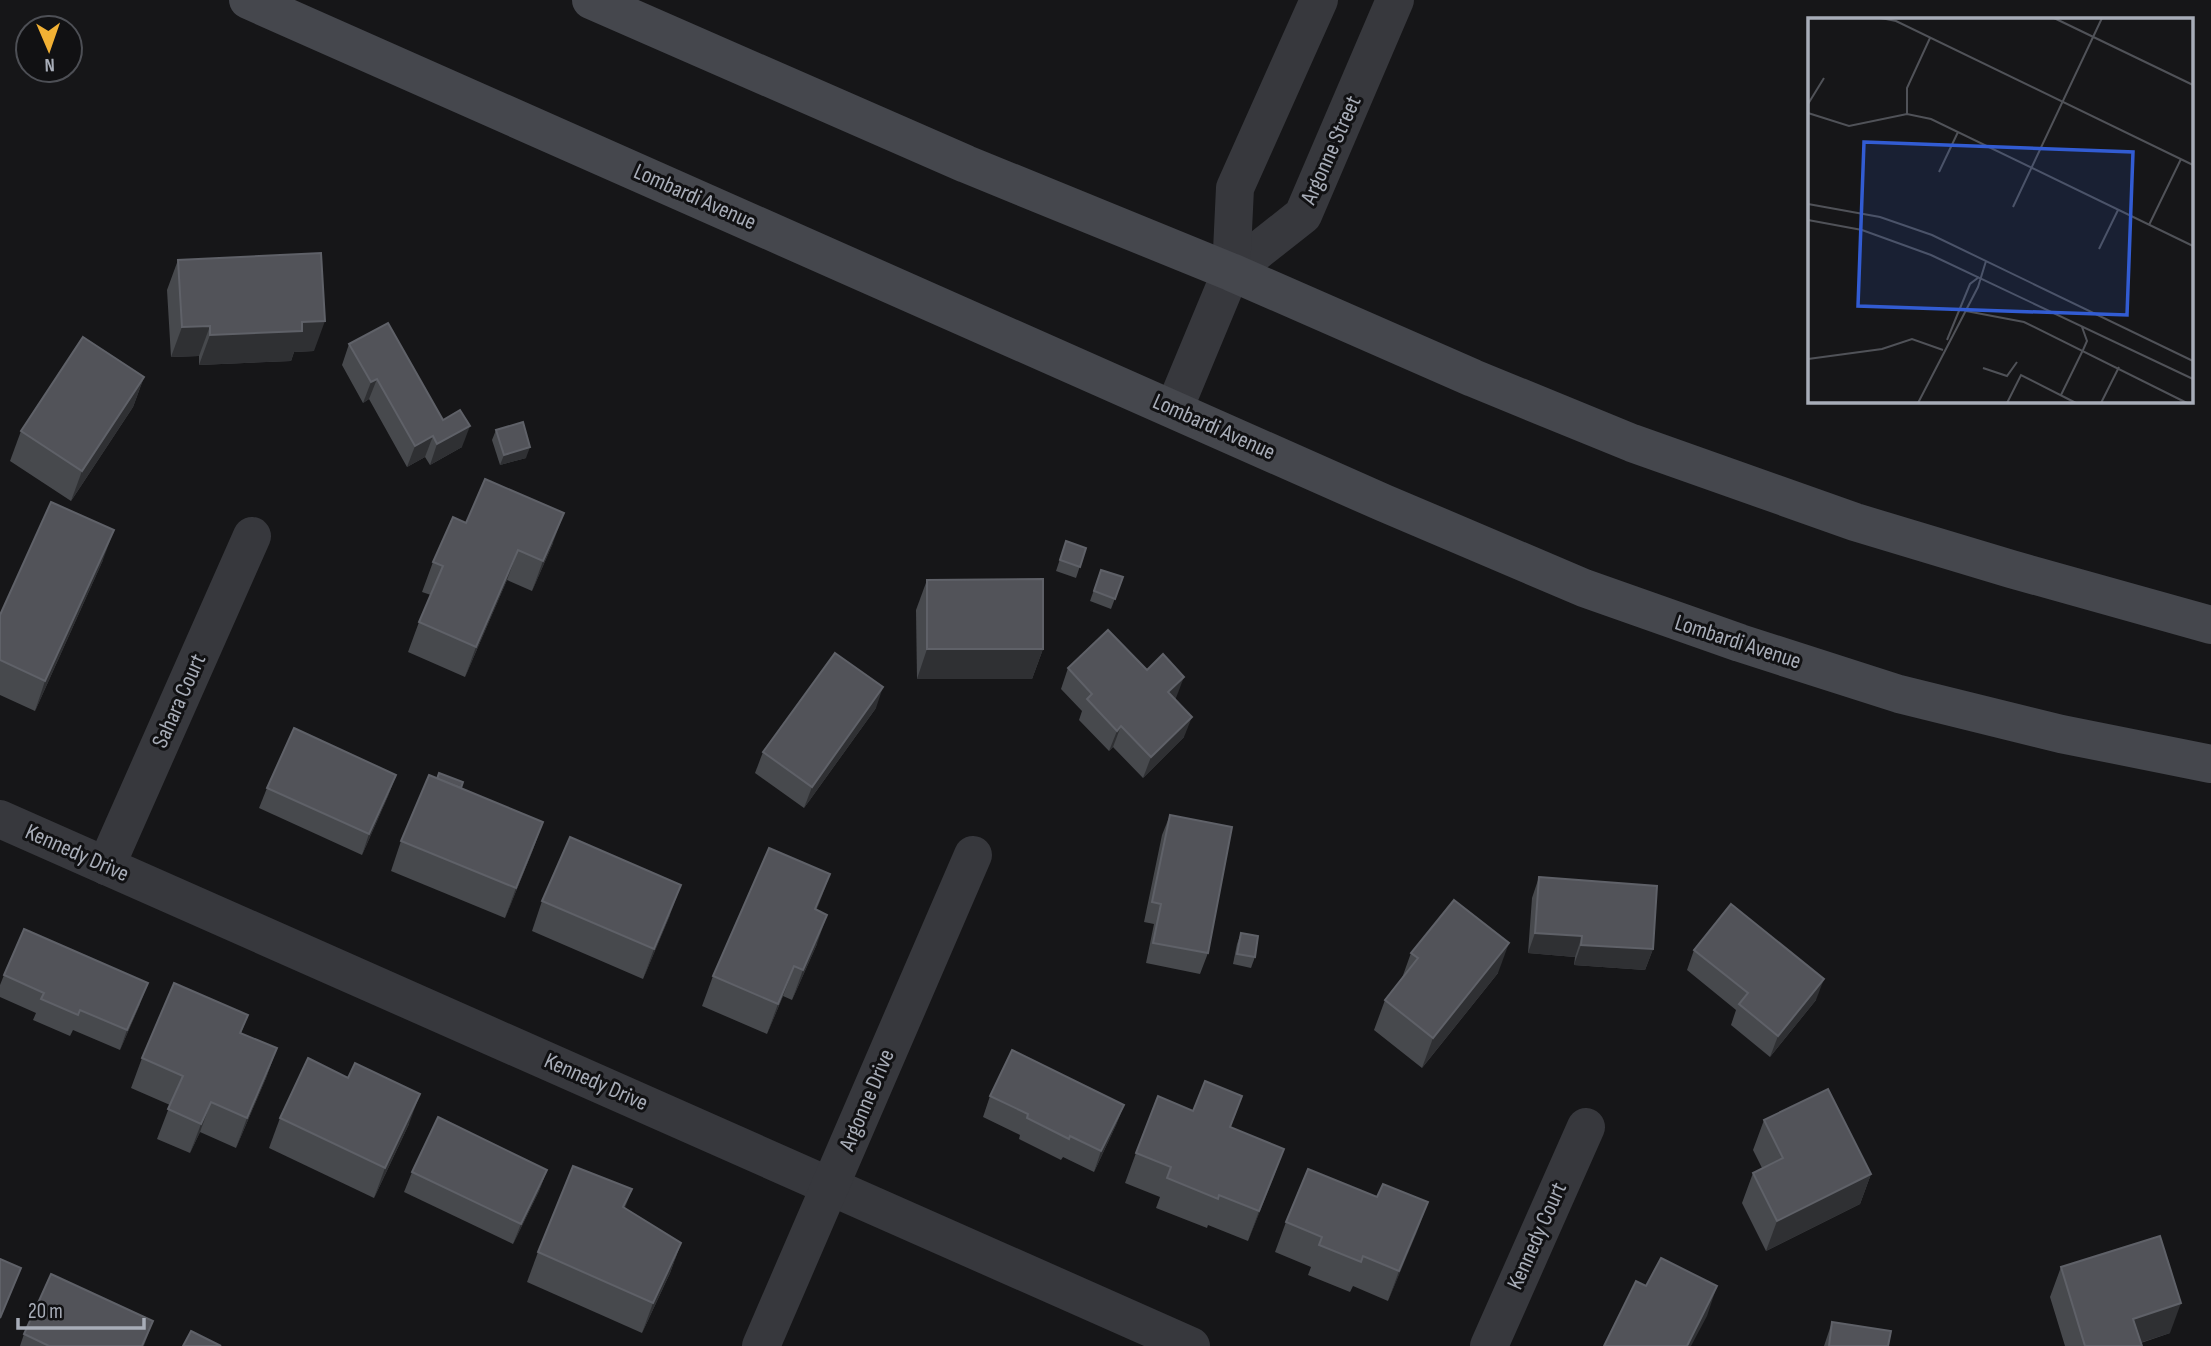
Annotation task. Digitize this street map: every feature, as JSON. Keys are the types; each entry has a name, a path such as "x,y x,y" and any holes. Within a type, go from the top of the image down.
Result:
{"main road":[{"name":"Lombardi Avenue","path":"248,0 1474,543 1584,588 1842,677 1936,704 2061,734 2211,764"},
{"path":"591,0 966,164 1231,272 1544,407 1768,493 1951,552 2211,625"}],"street":[{"name":"Argonne Street","path":"1174,409 1231,272 1235,188 1319,0"},
{"name":"Argonne Street","path":"1231,272 1303,215 1395,0"},
{"name":"Sahara Court","path":"106,866 252,536"},
{"name":"Kennedy Drive","path":"0,819 1191,1346"},
{"name":"Argonne Drive","path":"761,1346 973,855"},
{"name":"Kennedy Court","path":"1489,1346 1586,1127"}],"building":[{"path":"321,253 325,321 302,322 302,331 210,335 210,326 182,327 178,260"},
{"path":"388,323 443,420 460,410 470,426 437,444 433,436 415,446 377,379 371,382 349,344"},
{"path":"83,337 144,377 82,471 21,431"},
{"path":"523,422 530,447 504,455 496,430"},
{"path":"485,479 564,513 543,561 518,550 476,647 419,622 443,566 433,562 453,517 466,523"},
{"path":"51,502 114,530 45,681 0,660 0,615"},
{"path":"1066,541 1086,548 1080,567 1060,560"},
{"path":"1101,570 1123,577 1115,599 1094,591"},
{"path":"1043,579 1043,649 927,649 927,580"},
{"path":"1108,630 1147,670 1163,654 1184,677 1168,692 1192,717 1151,757 1121,726 1117,731 1087,699 1092,694 1068,668"},
{"path":"835,653 883,687 812,787 763,752"},
{"path":"294,728 396,775 369,834 267,788"},
{"path":"439,773 463,782 461,788 437,779"},
{"path":"429,775 543,822 516,888 401,841"},
{"path":"1170,815 1232,827 1208,953 1153,943 1161,904 1152,902"},
{"path":"570,837 681,885 654,949 542,901"},
{"path":"769,848 830,874 815,909 827,915 803,970 794,966 778,1004 713,976"},
{"path":"1539,877 1657,886 1653,949 1581,945 1582,936 1535,933"},
{"path":"1454,900 1509,943 1433,1038 1385,1000 1418,958 1411,953"},
{"path":"1731,904 1824,979 1778,1036 1739,1004 1748,993 1694,950"},
{"path":"24,929 148,983 127,1030 80,1010 78,1015 41,999 44,993 4,975"},
{"path":"1241,933 1258,936 1255,957 1237,954"},
{"path":"174,983 248,1015 240,1033 277,1048 247,1118 211,1102 201,1124 168,1109 183,1076 142,1058"},
{"path":"1012,1050 1124,1105 1101,1151 1070,1136 1069,1139 1027,1118 1028,1114 990,1096"},
{"path":"308,1058 348,1078 355,1063 420,1094 385,1168 280,1118"},
{"path":"1205,1081 1242,1096 1230,1127 1284,1149 1259,1211 1219,1195 1218,1199 1167,1178 1171,1167 1136,1153 1158,1096 1193,1111"},
{"path":"1828,1089 1871,1174 1777,1221 1753,1173 1783,1158 1764,1120"},
{"path":"438,1117 547,1170 521,1224 412,1172"},
{"path":"573,1166 632,1189 623,1207 681,1243 653,1303 538,1252"},
{"path":"1308,1169 1377,1197 1383,1184 1428,1202 1399,1271 1363,1256 1361,1262 1319,1245 1322,1237 1286,1222"},
{"path":"2160,1236 2181,1303 2133,1319 2142,1346 2085,1346 2061,1267"},
{"path":"1661,1258 1717,1286 1687,1346 1604,1346 1636,1281 1646,1286"},
{"path":"0,1259 21,1268 0,1318"},
{"path":"51,1274 153,1321 142,1346 49,1346 24,1334"},
{"path":"1832,1322 1891,1331 1888,1346 1829,1346"},
{"path":"191,1331 221,1346 183,1346"}]}
